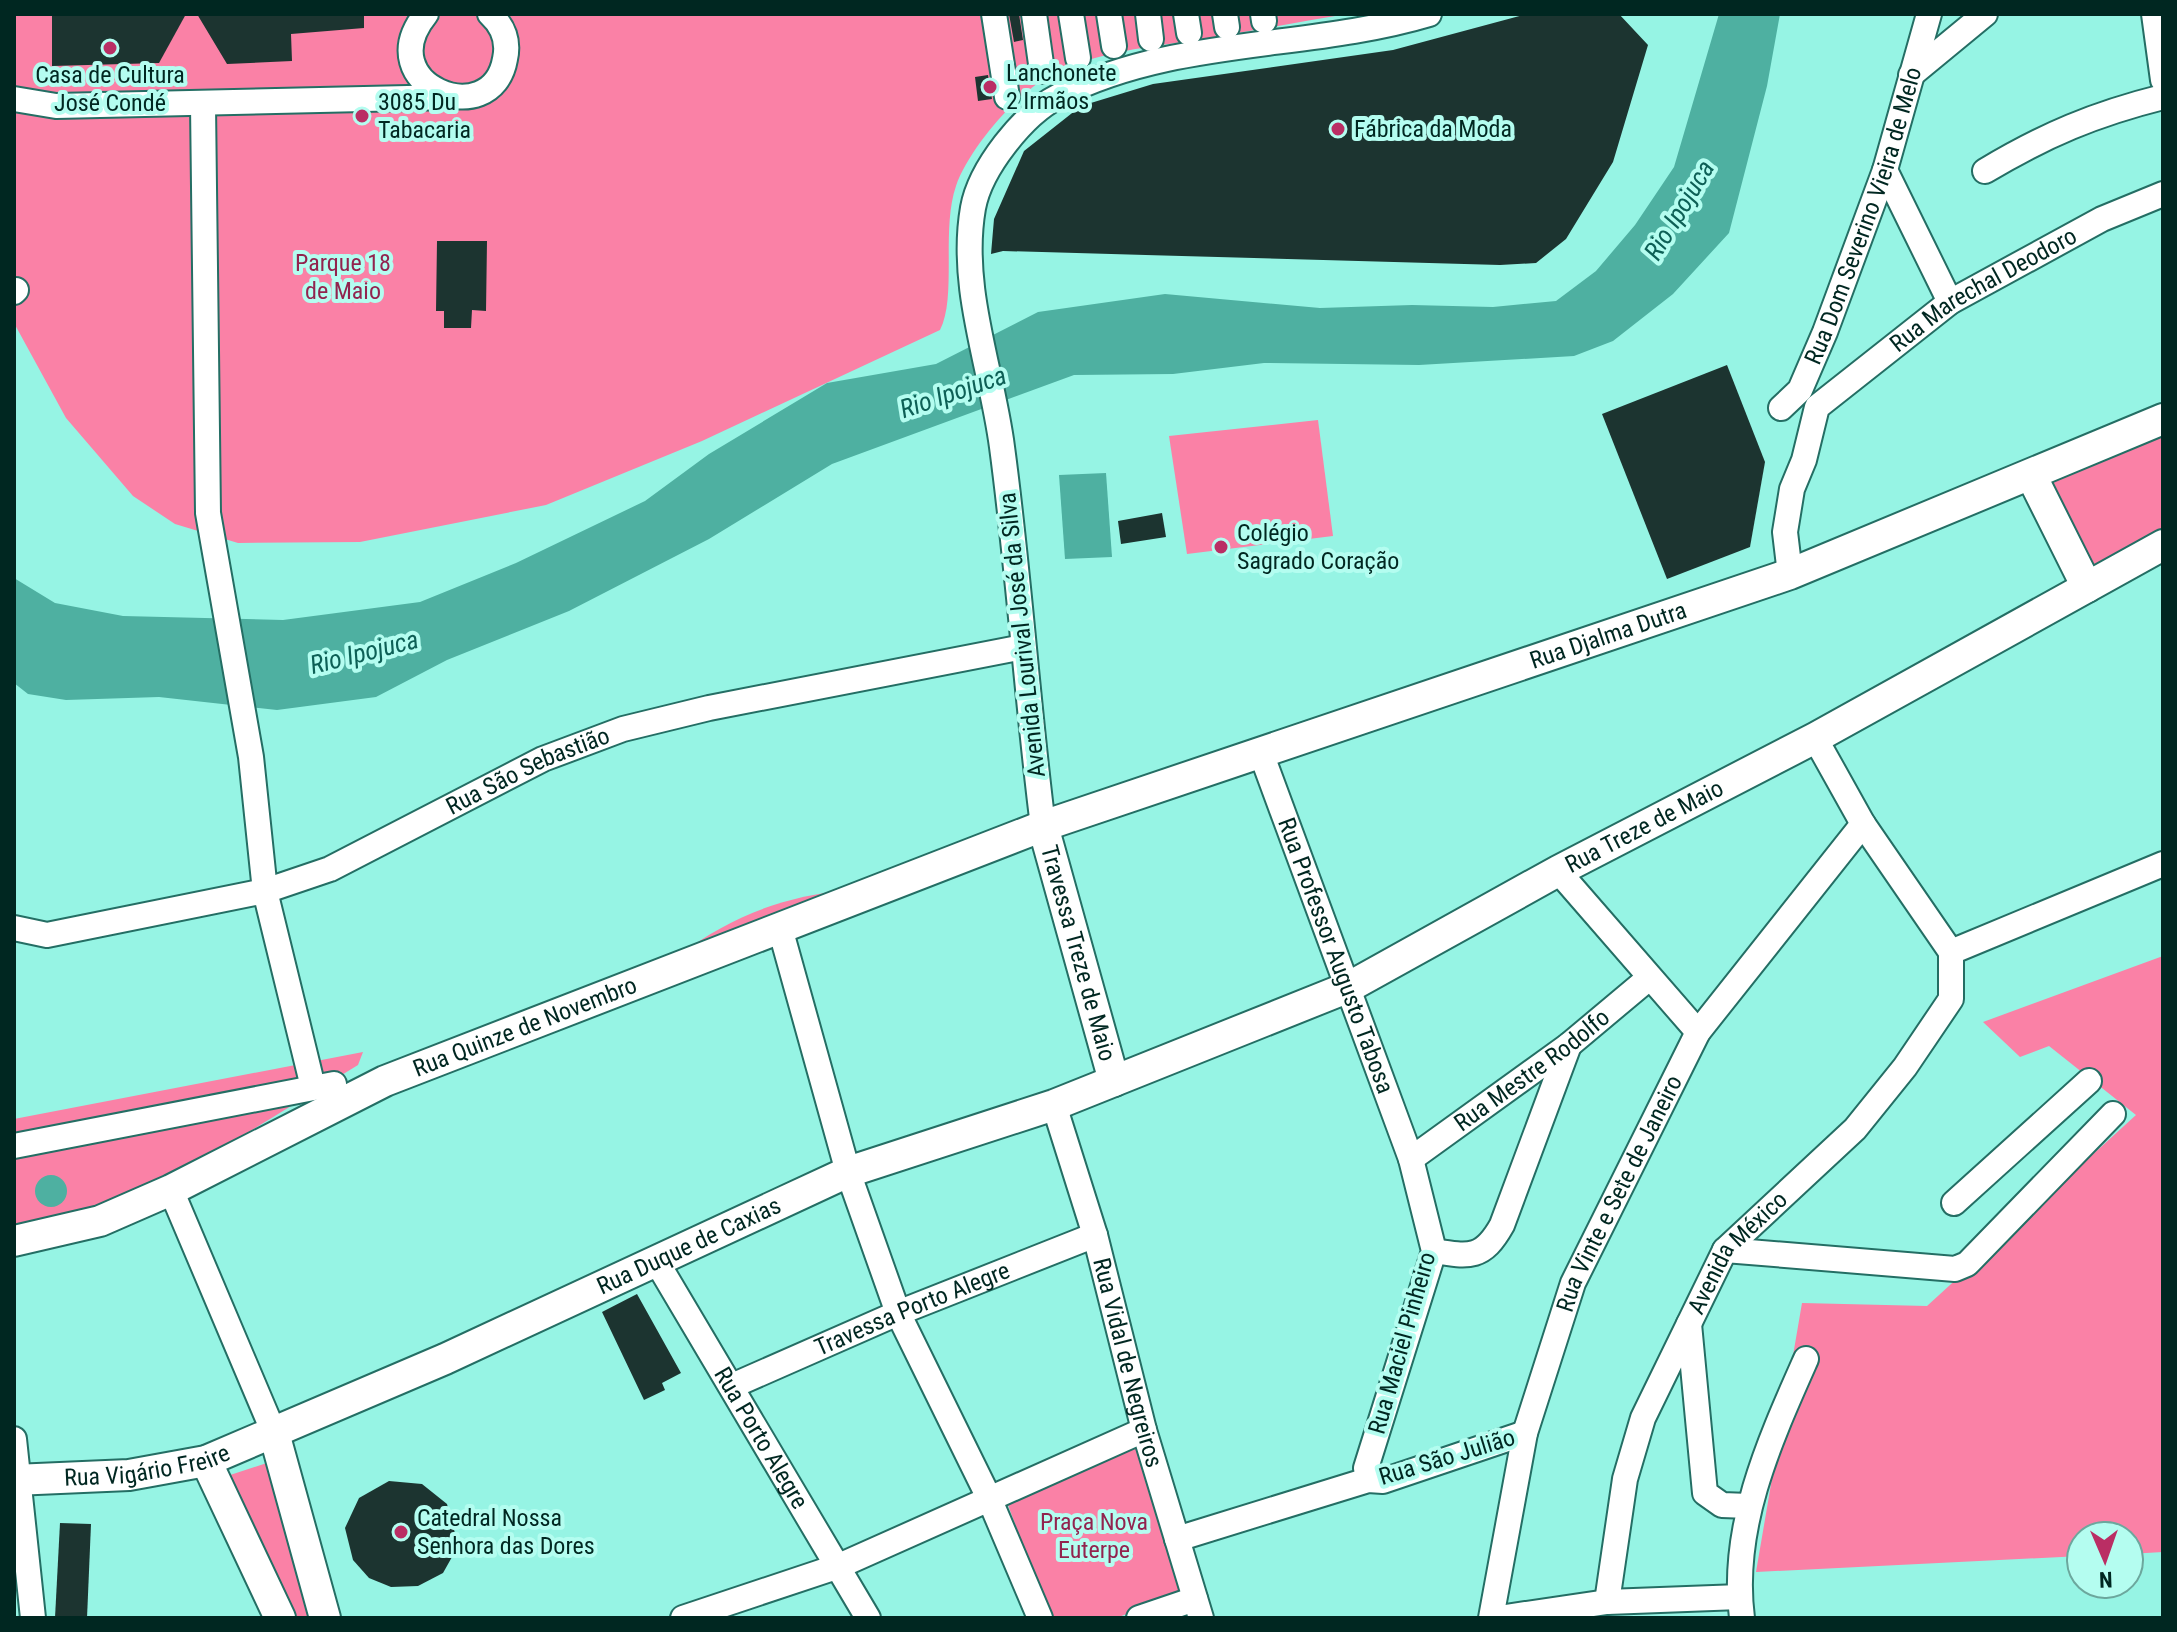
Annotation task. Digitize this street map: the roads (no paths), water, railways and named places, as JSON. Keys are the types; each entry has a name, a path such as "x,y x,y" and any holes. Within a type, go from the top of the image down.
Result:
{"main road":[{"name":"Rua Djalma Dutra","path":"1043,826 1790,574 2163,419"},
{"path":"2031,475 2087,587"},
{"name":"Rua Treze de Maio","path":"1114,1081 1349,987 1558,871 1815,738 2163,545"},
{"name":"Rua Quinze de Novembro","path":"14,1241 100,1221 171,1190 385,1081 1043,826"},
{"name":"Travessa Treze de Maio","path":"1043,826 1114,1081"},
{"name":"Rua Duque de Caxias","path":"274,1433 445,1359 848,1172 1054,1105 1114,1081"},
{"path":"274,1433 325,1618"},
{"name":"Rua Vigário Freire","path":"18,1480 129,1475 206,1461 274,1433"},
{"path":"206,1461 280,1618"}],"street":[{"path":"426,14 411,41 411,57 425,84 452,97"},
{"path":"14,99 56,106 452,97 484,90 504,66 505,33 490,14"},
{"path":"994,14 1007,97"},
{"path":"1034,14 1042,71"},
{"path":"1071,14 1078,58"},
{"path":"1109,14 1114,46"},
{"path":"1148,14 1151,39"},
{"name":"Avenida Lourival José da Silva","path":"1043,826 1001,441 970,256 973,206 991,165 1022,124 1056,97 1103,76 1167,61 1429,14"},
{"name":"Rua Dom Severino Vieira de Melo","path":"1781,408 1800,390 1885,170 1929,14"},
{"path":"1911,75 1985,14"},
{"path":"2154,14 2163,80"},
{"path":"1985,171 2041,137 2102,112 2163,97"},
{"path":"14,1146 324,1086 265,891 251,757 208,513 203,105"},
{"path":"1885,170 1950,302"},
{"name":"Rua Marechal Deodoro","path":"1790,574 1785,532 1787,517 1792,489 1804,460 1817,407 1950,302 2102,219 2163,194"},
{"name":"Rua São Sebastião","path":"14,943 265,891 330,869 543,759 623,729 709,708 1023,647"},
{"path":"1815,738 1863,824 1951,952 2163,864"},
{"name":"Rua Professor Augusto Tabosa","path":"1261,753 1411,1159"},
{"name":"Rua Vinte e Sete de Janeiro","path":"1491,1618 1525,1433 1573,1283 1698,1032 1863,824"},
{"path":"1558,871 1698,1032"},
{"name":"Rua São Sebastião","path":"14,928 47,935"},
{"path":"780,928 848,1172 898,1313 989,1498 1040,1618"},
{"name":"Avenida México","path":"1607,1602 1625,1479 1643,1418 1725,1250 1855,1129 1905,1067 1951,999 1951,952"},
{"name":"Rua Mestre Rodolfo","path":"1411,1159 1569,1045 1649,978"},
{"path":"1434,1251 1467,1256 1493,1242 1569,1045"},
{"path":"1954,1203 2089,1081"},
{"name":"Rua Vidal de Negreiros","path":"1054,1105 1095,1235 1144,1430 1198,1608"},
{"path":"1725,1250 1955,1269 1967,1264 2113,1114"},
{"name":"Rua Maciel Pinheiro","path":"1368,1480 1366,1468 1434,1251 1411,1159"},
{"path":"171,1190 274,1433"},
{"name":"Travessa Porto Alegre","path":"732,1386 898,1313 1095,1235"},
{"name":"Rua Porto Alegre","path":"655,1259 868,1618"},
{"path":"1689,1324 1705,1493 1722,1505 1749,1506"},
{"path":"1503,1618 1607,1602 1741,1608 1749,1506 1768,1445 1806,1359"},
{"path":"696,1616 839,1566 1144,1430"},
{"name":"Rua São Julião","path":"1177,1539 1368,1480 1383,1481 1525,1433"},
{"path":"14,1439 33,1618"},
{"path":"1139,1618 1198,1608"}],"water":[{"name":"Rio Ipojuca","path":"1719,14 1780,14 1767,86 1729,233 1673,294 1613,341 1574,356 1419,365 1264,363 1173,374 1074,375 832,464 709,539 569,611 447,660 376,697 277,710 159,697 66,700 28,694 14,683 14,578 55,603 123,616 283,620 420,602 516,563 645,501 709,454 827,383 936,364 1038,312 1165,294 1320,308 1412,305 1493,307 1556,301 1596,271 1635,225 1674,167"},
{"path":"1106,473 1112,557 1065,559 1059,475"},
{"path":"51,1175 62,1180 67,1191 62,1202 51,1207 40,1202 35,1191 40,1180"}],"place":[{"name":"Casa de Cultura José Condé","path":"110,48"},
{"name":"Lanchonete 2 Irmãos","path":"990,87"},
{"name":"3085 Du Tabacaria","path":"362,116"},
{"name":"Fábrica da Moda","path":"1338,129"},
{"name":"Colégio Sagrado Coração","path":"1221,547"},
{"name":"Catedral Nossa Senhora das Dores","path":"401,1532"}],"park label":[{"name":"Parque 18 de Maio","path":"343,277"},
{"name":"Praça Nova Euterpe","path":"1094,1536"}]}
